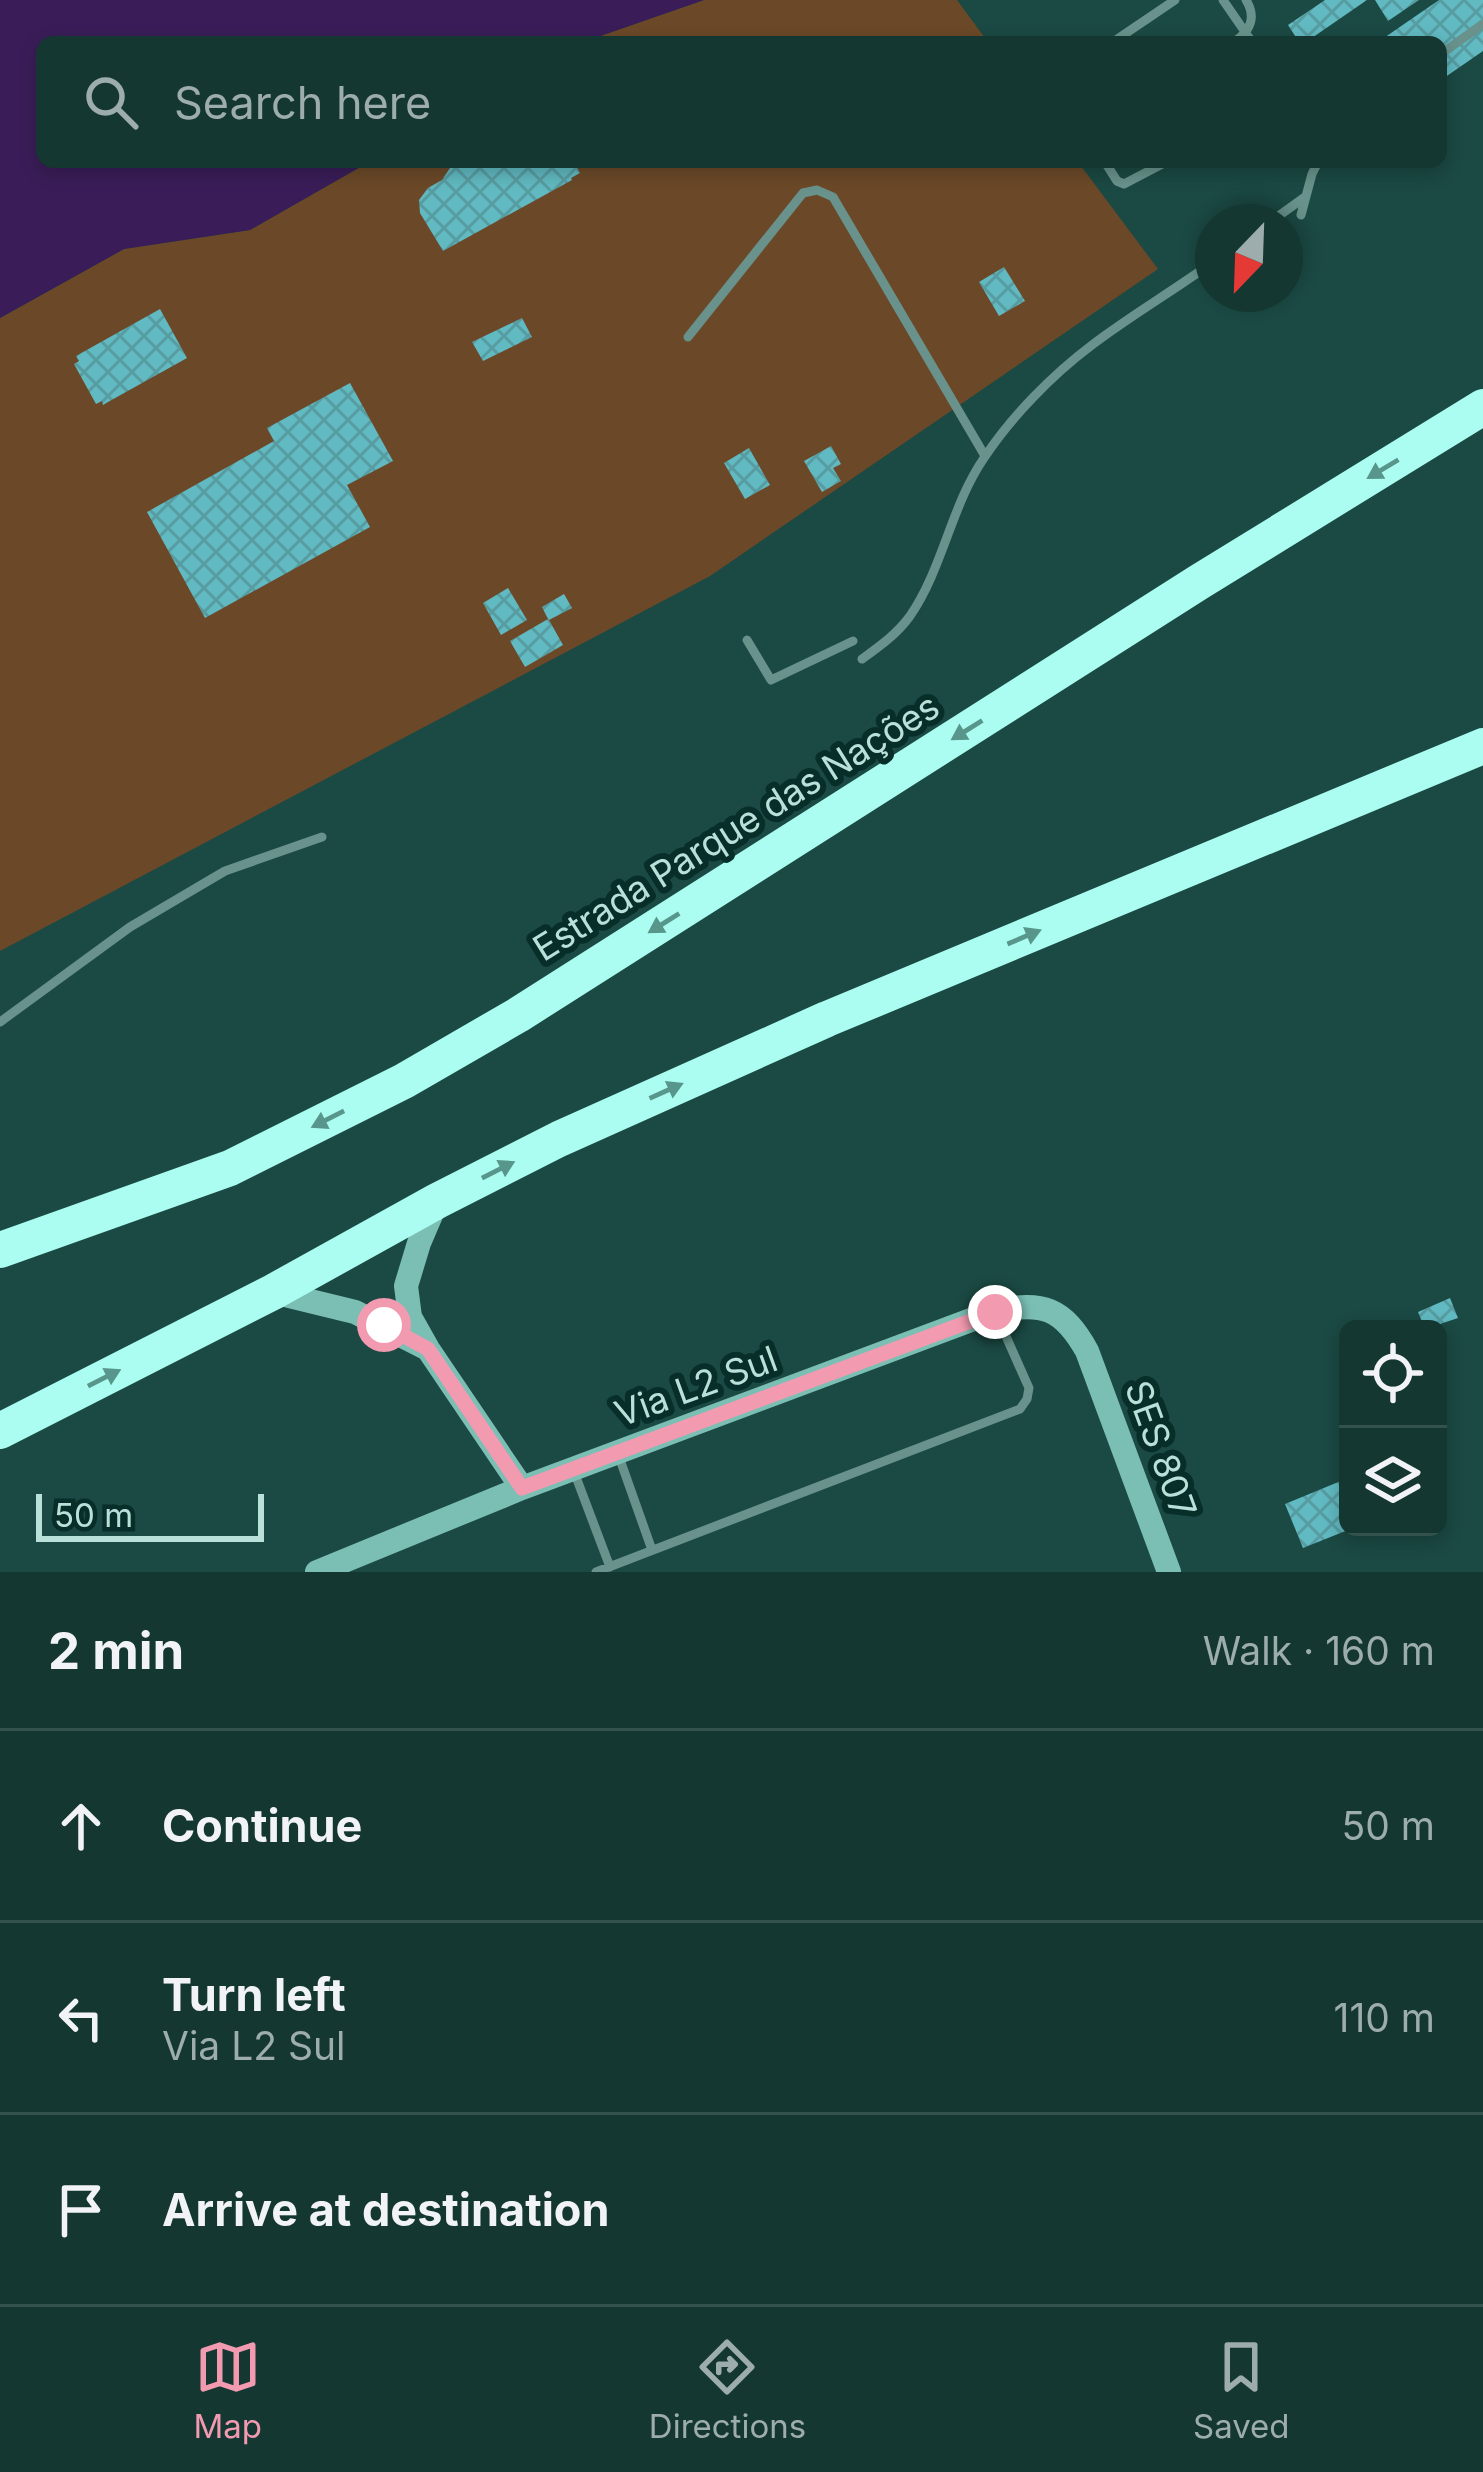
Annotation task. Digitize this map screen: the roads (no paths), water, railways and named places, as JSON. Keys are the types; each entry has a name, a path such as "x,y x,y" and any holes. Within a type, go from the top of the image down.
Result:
{"highway":[{"name":"Estrada Parque das Nações","path":"0,1250 230,1168 404,1081 518,1015 1483,407"},
{"path":"1425,443 1483,421"},
{"path":"1401,780 1483,731"},
{"path":"0,1431 559,1139 827,1018 1483,746"}],"street":[{"path":"437,1201 406,1286 410,1317 522,1488"},
{"path":"273,1292 355,1312 428,1349"},
{"name":"Via L2 Sul","path":"317,1572 522,1488 995,1312 1018,1306 1054,1311 1074,1329 1087,1352"},
{"name":"SES 807","path":"1087,1352 1168,1572"}],"lane":[{"path":"1122,36 1175,0"},
{"path":"1222,0 1248,36"},
{"path":"1246,0 1253,11 1249,36"},
{"path":"1447,50 1483,24"},
{"path":"1109,168 1124,184 1155,168"},
{"path":"1303,206 1316,168"},
{"path":"688,337 803,193 817,190 833,197 985,456"},
{"path":"1295,204 1305,197"},
{"path":"862,659 894,635 911,614 967,485 985,456 1043,390 1090,347 1195,274"},
{"path":"747,640 771,680 853,641"},
{"path":"0,1022 130,927 225,871 322,837"},
{"path":"596,1572 1020,1409 1029,1388 995,1312"},
{"path":"618,1454 652,1550"},
{"path":"573,1469 610,1567"}]}
